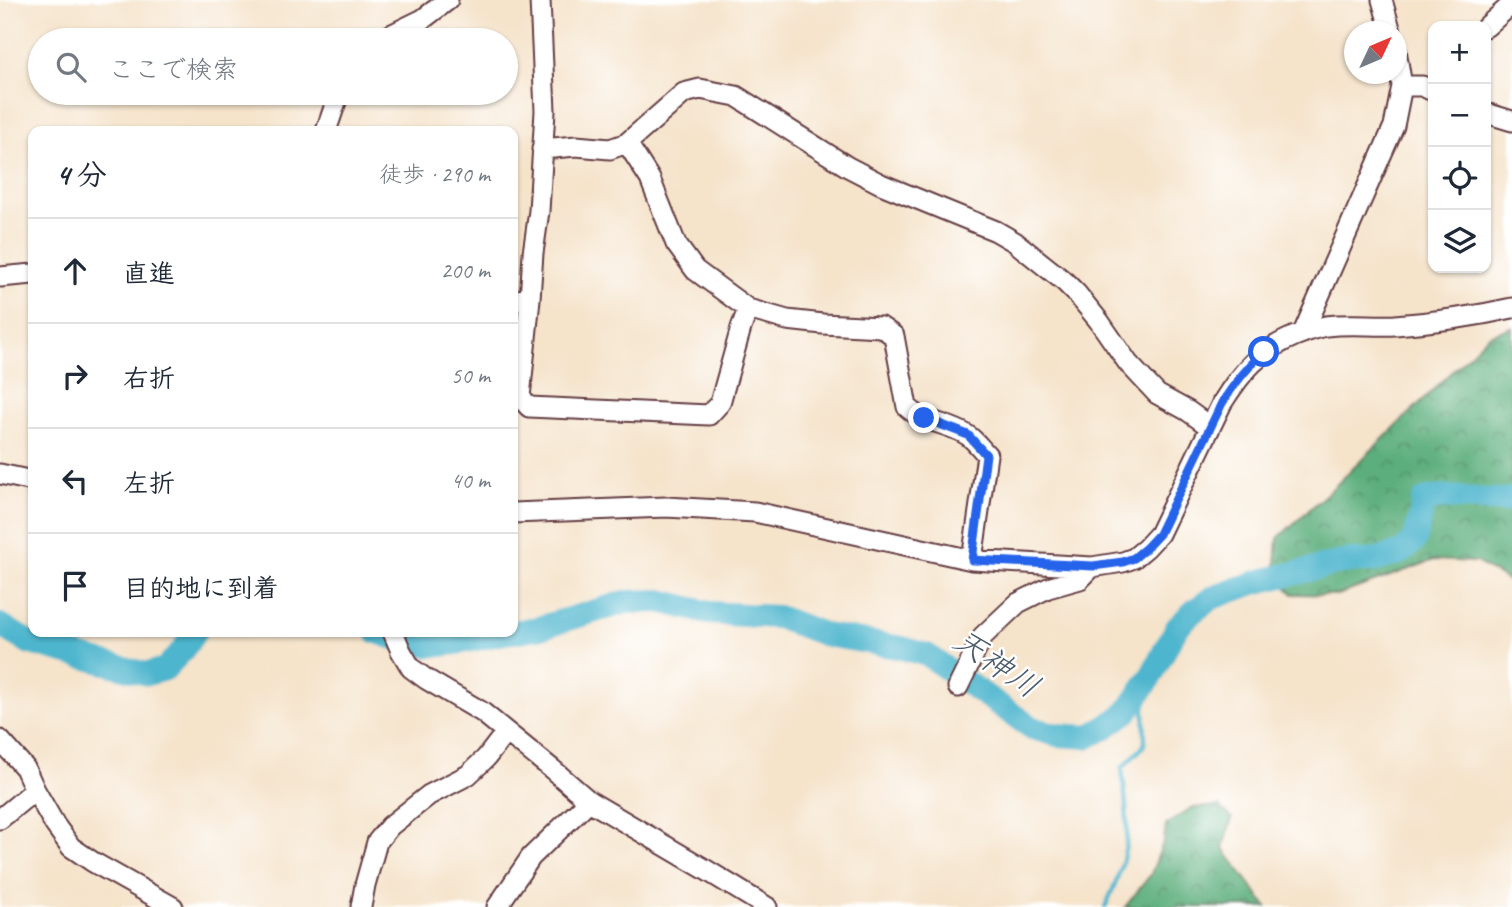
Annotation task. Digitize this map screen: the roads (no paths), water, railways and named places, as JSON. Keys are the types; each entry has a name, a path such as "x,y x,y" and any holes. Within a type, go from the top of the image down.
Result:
{"street":[{"path":"405,28 423,19 448,0"},
{"path":"540,0 545,111 539,211 522,299 520,397 529,407 709,415 720,403 748,309"},
{"path":"1382,0 1388,21"},
{"path":"1491,23 1512,4"},
{"path":"1303,333 1394,126 1402,86 1428,84"},
{"path":"542,149 576,146 610,149 627,143 684,93 699,89 736,96 859,173 1016,242 1077,294 1128,363 1157,394 1210,427"},
{"path":"328,126 335,105"},
{"path":"1491,115 1512,121"},
{"path":"627,143 650,179 676,244 695,270 748,309 787,320 881,327 894,337 907,407 924,418 968,435 986,455 972,560"},
{"path":"0,277 28,274"},
{"path":"518,513 666,507 755,512 972,560 1093,566 1123,562 1134,558 1159,534 1210,427 1234,384 1247,367 1264,352 1280,342 1325,326 1436,322 1512,308"},
{"path":"0,474 28,480"},
{"path":"962,678 984,636 1018,603 1048,588 1080,579 1093,566"},
{"path":"396,639 411,668 482,712 589,801 767,907"},
{"path":"361,907 377,842 390,826 429,795 468,775 486,758 506,732"},
{"path":"0,740 25,768 55,825 71,847 173,907"},
{"path":"0,819 35,790"},
{"path":"497,907 531,857 589,801"}],"waterway":[{"name":"天神川","path":"518,631 538,628 626,602 660,601 709,613 778,617 826,635 927,655 1032,728 1057,735 1088,737 1127,712 1150,678 1177,627 1212,598 1257,582 1348,561 1373,561 1402,552 1415,540 1424,500 1445,497 1512,499"},
{"name":"天神川","path":"0,625 30,643 147,674 165,669 192,637"},
{"name":"天神川","path":"393,637 424,645 457,643 486,637"},
{"path":"1105,907 1125,853 1127,817 1122,768 1145,743 1144,708 1150,678"}]}
